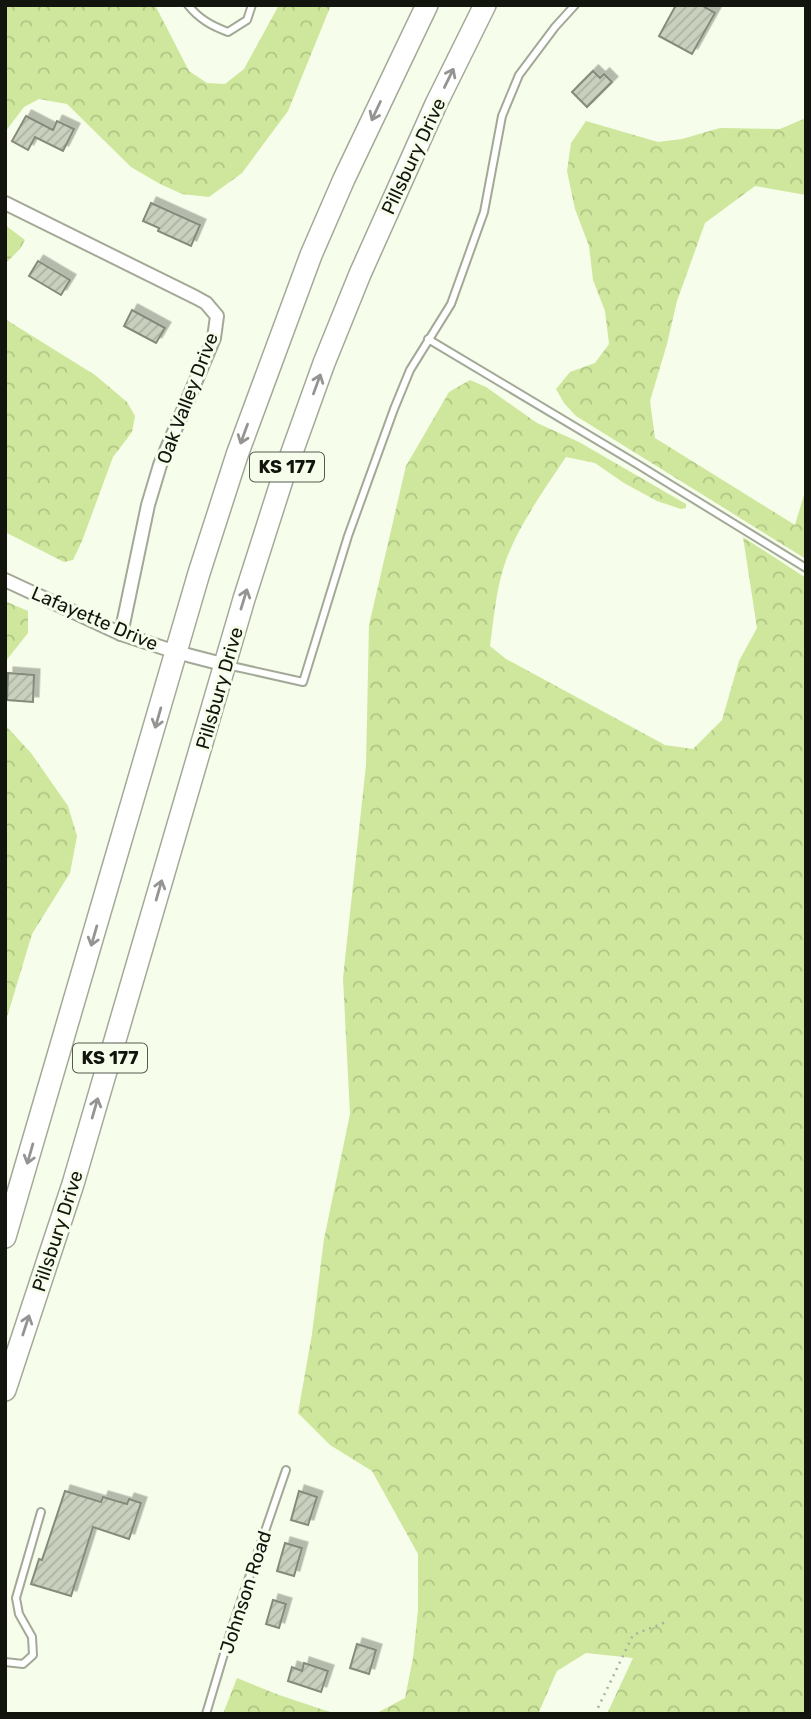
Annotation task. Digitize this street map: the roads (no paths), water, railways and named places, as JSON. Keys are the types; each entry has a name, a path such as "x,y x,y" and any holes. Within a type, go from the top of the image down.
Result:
{"highway":[{"name":"KS 177","path":"5,1237 199,573 237,455 311,256 427,5"},
{"name":"Pillsbury Drive","path":"5,1390 73,1184 244,599 282,480 324,363 360,274 436,104 485,5"}],"street":[{"name":"Oak Valley Drive","path":"5,202 195,297 206,303 217,316 214,338 160,465 148,505 121,634"},
{"name":"Lafayette Drive","path":"5,580 121,634 226,665"}],"lane":[{"path":"188,5 196,15 212,26 228,32 247,20 252,5"},
{"path":"226,665 303,682 348,536 384,434 410,370 451,304 484,212 502,116 519,75 575,5"},
{"path":"428,339 806,568"},
{"name":"Johnson Road","path":"206,1714 232,1627 286,1470"},
{"path":"5,1662 23,1664 33,1655 32,1637 19,1614 16,1598 41,1512"}]}
